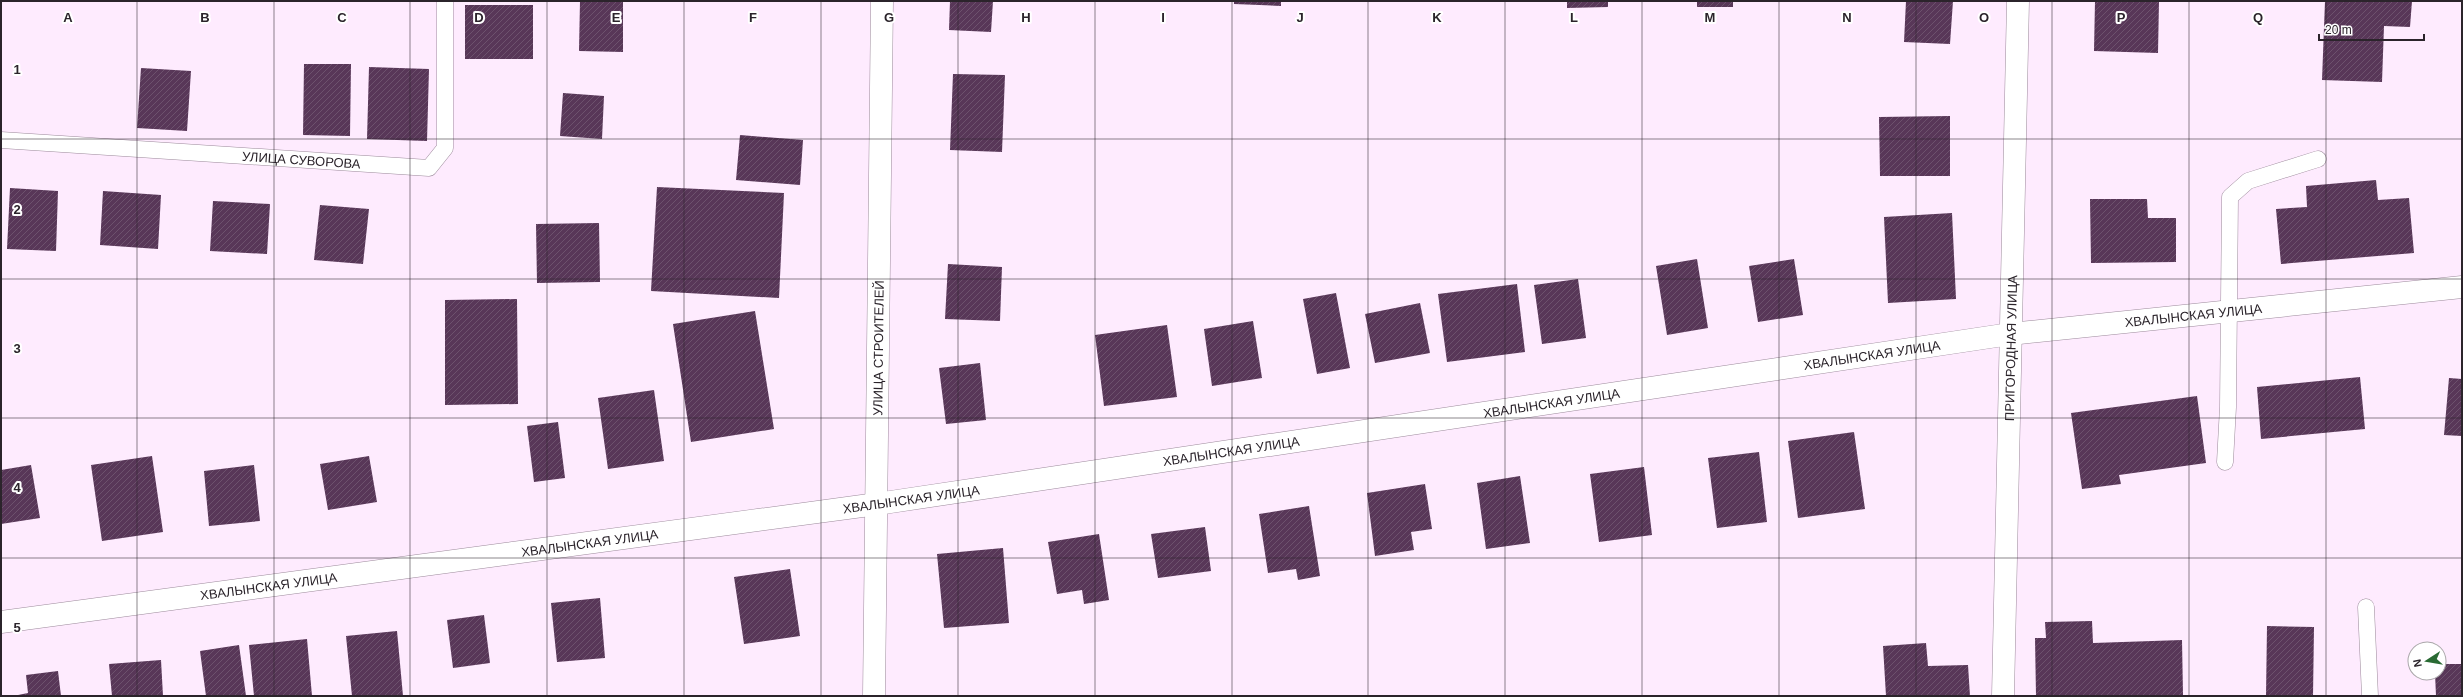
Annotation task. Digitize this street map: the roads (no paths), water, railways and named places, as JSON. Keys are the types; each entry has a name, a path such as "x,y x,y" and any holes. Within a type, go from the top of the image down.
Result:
{"street":[{"name":"УЛИЦА СТРОИТЕЛЕЙ","path":"874,696 882,1"},
{"name":"ПРИГОРОДНАЯ УЛИЦА","path":"2003,696 2018,1"},
{"name":"ХВАЛЫНСКАЯ УЛИЦА","path":"1,622 877,504 2010,334 2462,287"}],"lane":[{"name":"УЛИЦА СУВОРОВА","path":"1,140 429,168 445,148 445,1"},
{"path":"2224,462 2228,407 2230,197 2248,181 2318,159"},
{"path":"2366,607 2370,696"}]}
